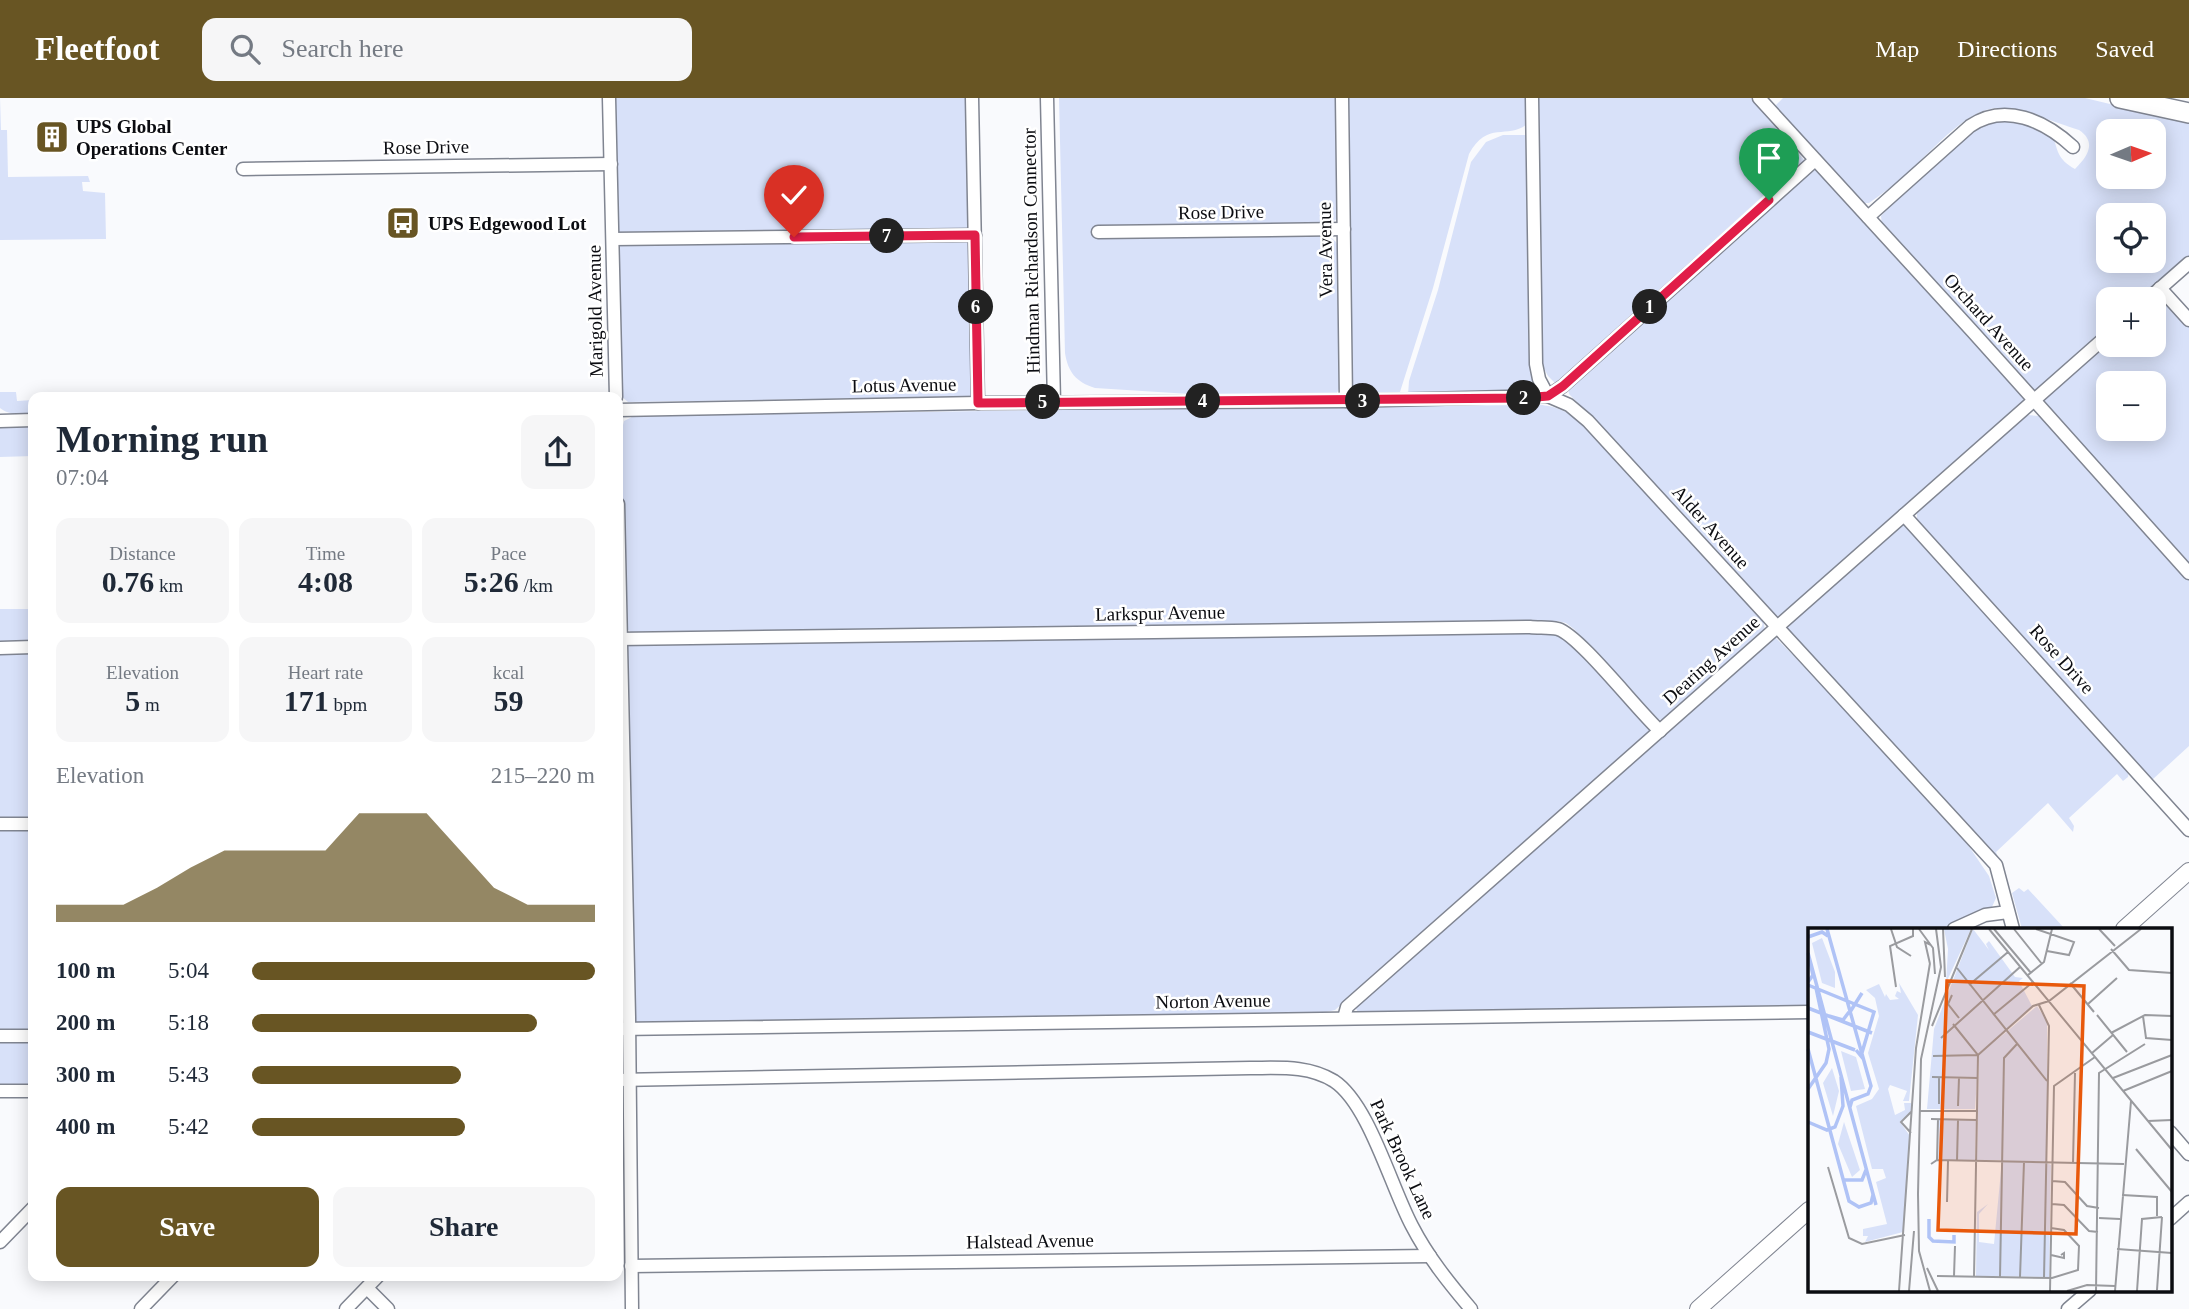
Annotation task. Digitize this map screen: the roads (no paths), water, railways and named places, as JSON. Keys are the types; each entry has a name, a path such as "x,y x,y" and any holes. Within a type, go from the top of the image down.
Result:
{"highway":[{"path":"2120,98 2189,113"}],"main road":[{"path":"2125,928 2189,871"},
{"path":"1698,1309 1808,1211"}],"street":[{"name":"Marigold Avenue","path":"609,98 616,392"},
{"path":"972,98 978,403"},
{"name":"Hindman Richardson Connector","path":"1047,98 1054,402"},
{"name":"Vera Avenue","path":"1342,98 1346,401"},
{"path":"1532,98 1536,364 1539,379 1548,396 1563,386 1815,160"},
{"name":"Orchard Avenue","path":"1765,100 1815,160 2189,573"},
{"path":"1868,217 1970,126 1988,116 2002,114 2026,117 2041,123 2074,147"},
{"name":"Rose Drive","path":"243,169 611,164"},
{"name":"Rose Drive","path":"1098,232 1344,229"},
{"path":"613,239 975,235"},
{"path":"2161,287 2189,263"},
{"path":"2166,295 2189,320"},
{"name":"Dearing Avenue","path":"1343,1018 1347,1007 2096,345"},
{"name":"Lotus Avenue","path":"623,410 1548,396"},
{"name":"Alder Avenue","path":"1548,396 1569,405 1588,421 1996,865 2013,928"},
{"path":"0,421 28,420"},
{"name":"Rose Drive","path":"1904,515 2189,830"},
{"name":"Larkspur Avenue","path":"623,639 1530,627 1557,629 1579,644 1660,731"},
{"path":"0,648 28,647"},
{"path":"0,824 28,824"},
{"path":"1956,928 1985,915 2008,912"},
{"name":"Norton Avenue","path":"623,1029 1808,1012"},
{"path":"623,1029 632,1309"},
{"path":"0,1036 28,1036"},
{"name":"Park Brook Lane","path":"623,1079 1297,1068 1323,1076 1343,1088 1353,1100 1412,1226 1442,1275 1471,1309"},
{"path":"0,1091 28,1091"},
{"path":"2172,1134 2189,1154"},
{"path":"2172,1217 2189,1202"},
{"path":"0,1242 28,1214"},
{"name":"Halstead Avenue","path":"631,1266 1430,1256"},
{"path":"141,1309 168,1281"},
{"path":"355,1306 373,1281"},
{"path":"366,1288 388,1309"},
{"path":"2068,1309 2088,1292"}],"place":[{"name":"UPS Global Operations Center","path":"52,137"},
{"name":"UPS Edgewood Lot","path":"403,223"}]}
